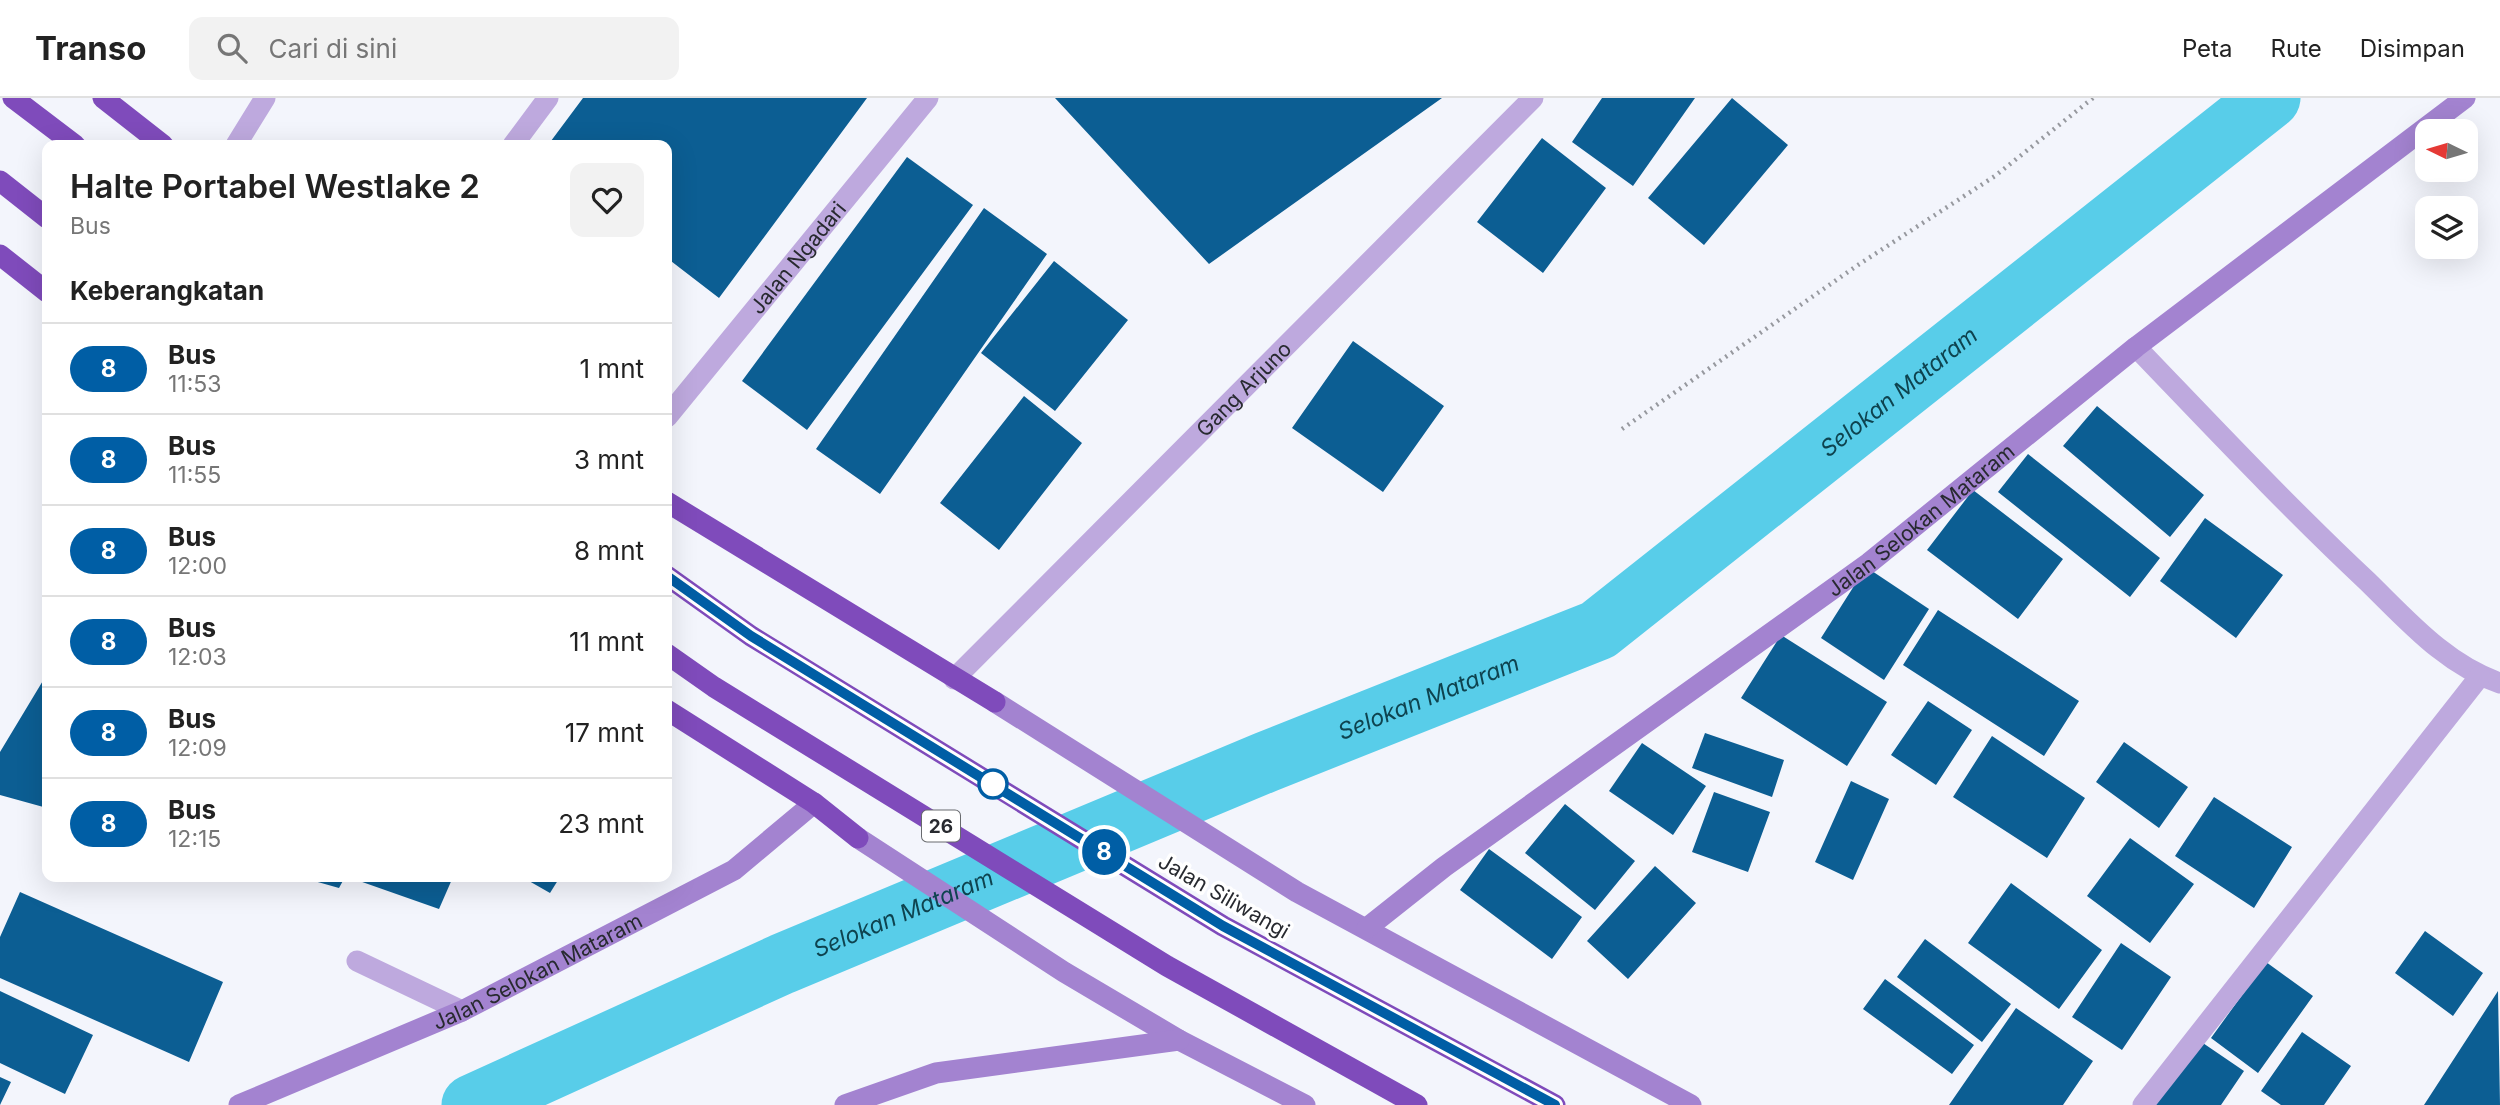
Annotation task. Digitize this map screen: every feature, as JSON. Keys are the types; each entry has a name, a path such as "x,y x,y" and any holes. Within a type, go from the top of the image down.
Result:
{"highway":[{"path":"13,98 68,140"},
{"path":"103,98 157,140"},
{"path":"0,181 42,214"},
{"path":"0,255 42,288"},
{"path":"672,505 995,702"},
{"name":"Jalan Siliwangi","path":"672,580 751,636 1223,926 1555,1105"},
{"name":"26","path":"672,657 714,687 1167,966 1417,1105"},
{"path":"672,713 814,803 858,838"}],"street":[{"path":"239,140 265,98"},
{"path":"517,140 548,98"},
{"name":"Jalan Ngadari","path":"672,410 928,98"},
{"name":"Gang Arjuno","path":"954,678 1533,98"},
{"name":"Jalan Selokan Mataram","path":"1367,928 1444,867 1869,563 2136,347 2465,98"},
{"path":"2136,347 2315,532 2438,649 2490,680 2143,1105"},
{"path":"995,702 1297,892 1691,1105"},
{"name":"Jalan Selokan Mataram","path":"239,1105 462,1010 734,870 814,803"},
{"path":"858,838 1064,972 1179,1040 1305,1105"},
{"path":"357,961 462,1010"},
{"path":"845,1105 936,1073 1179,1040"}],"path":[{"path":"1622,429 1858,265 1995,176 2093,98"}],"building":[{"path":"583,98 867,98 719,298 672,262 672,140 552,140"},
{"path":"1055,98 1442,98 1209,264"},
{"path":"1602,98 1695,98 1633,186 1572,142"},
{"path":"1732,98 1788,145 1704,245 1648,198"},
{"path":"1542,138 1606,188 1543,273 1477,222"},
{"path":"907,157 973,205 807,430 742,381"},
{"path":"984,208 1047,254 880,494 816,449"},
{"path":"1054,261 1128,320 1055,411 981,353"},
{"path":"1353,341 1444,406 1383,492 1292,428"},
{"path":"1024,396 1082,443 999,550 940,503"},
{"path":"2097,406 2204,495 2170,537 2063,446"},
{"path":"2028,454 2160,558 2130,597 1998,492"},
{"path":"1973,490 2063,559 2018,619 1927,550"},
{"path":"2205,518 2283,575 2236,638 2160,581"},
{"path":"1866,567 1929,609 1884,680 1821,638"},
{"path":"1938,610 2079,701 2044,756 1903,665"},
{"path":"1781,635 1887,702 1847,766 1741,698"},
{"path":"42,682 42,807 0,795 0,752"},
{"path":"1928,701 1972,730 1936,785 1891,755"},
{"path":"1705,733 1784,760 1772,797 1692,768"},
{"path":"1992,736 2085,798 2047,858 1953,797"},
{"path":"2124,742 2188,787 2159,828 2096,782"},
{"path":"1642,743 1706,786 1673,835 1609,791"},
{"path":"1851,781 1889,799 1853,880 1815,862"},
{"path":"1714,792 1770,812 1748,872 1692,852"},
{"path":"2214,797 2292,847 2254,908 2175,856"},
{"path":"1565,804 1635,861 1595,910 1525,853"},
{"path":"2130,838 2194,884 2150,943 2087,896"},
{"path":"1489,849 1582,917 1552,959 1460,890"},
{"path":"1655,866 1696,903 1628,979 1587,941"},
{"path":"318,882 342,882 339,888"},
{"path":"362,882 451,882 439,909"},
{"path":"531,882 557,882 550,893"},
{"path":"2011,883 2102,950 2059,1009 1968,943"},
{"path":"20,892 223,982 189,1062 0,978 0,937"},
{"path":"2425,931 2483,973 2453,1016 2395,973"},
{"path":"1925,939 2011,1004 1982,1042 1897,977"},
{"path":"2121,943 2171,977 2122,1050 2072,1017"},
{"path":"2266,962 2313,996 2258,1073 2211,1038"},
{"path":"1885,979 1974,1045 1952,1074 1863,1009"},
{"path":"0,991 93,1035 65,1094 0,1063"},
{"path":"2498,991 2500,1105 2424,1105"},
{"path":"2016,1008 2093,1061 2063,1105 1949,1105"},
{"path":"2302,1032 2351,1066 2324,1105 2281,1105 2261,1091"},
{"path":"2197,1039 2244,1071 2221,1105 2153,1105"},
{"path":"0,1077 11,1082 0,1105"}],"waterway":[{"name":"Selokan Mataram","path":"472,1105 782,964 1266,762 1598,630 2270,98"}],"bus line":[{"name":"8","path":"672,580 751,636 1223,926 1555,1105"}]}
